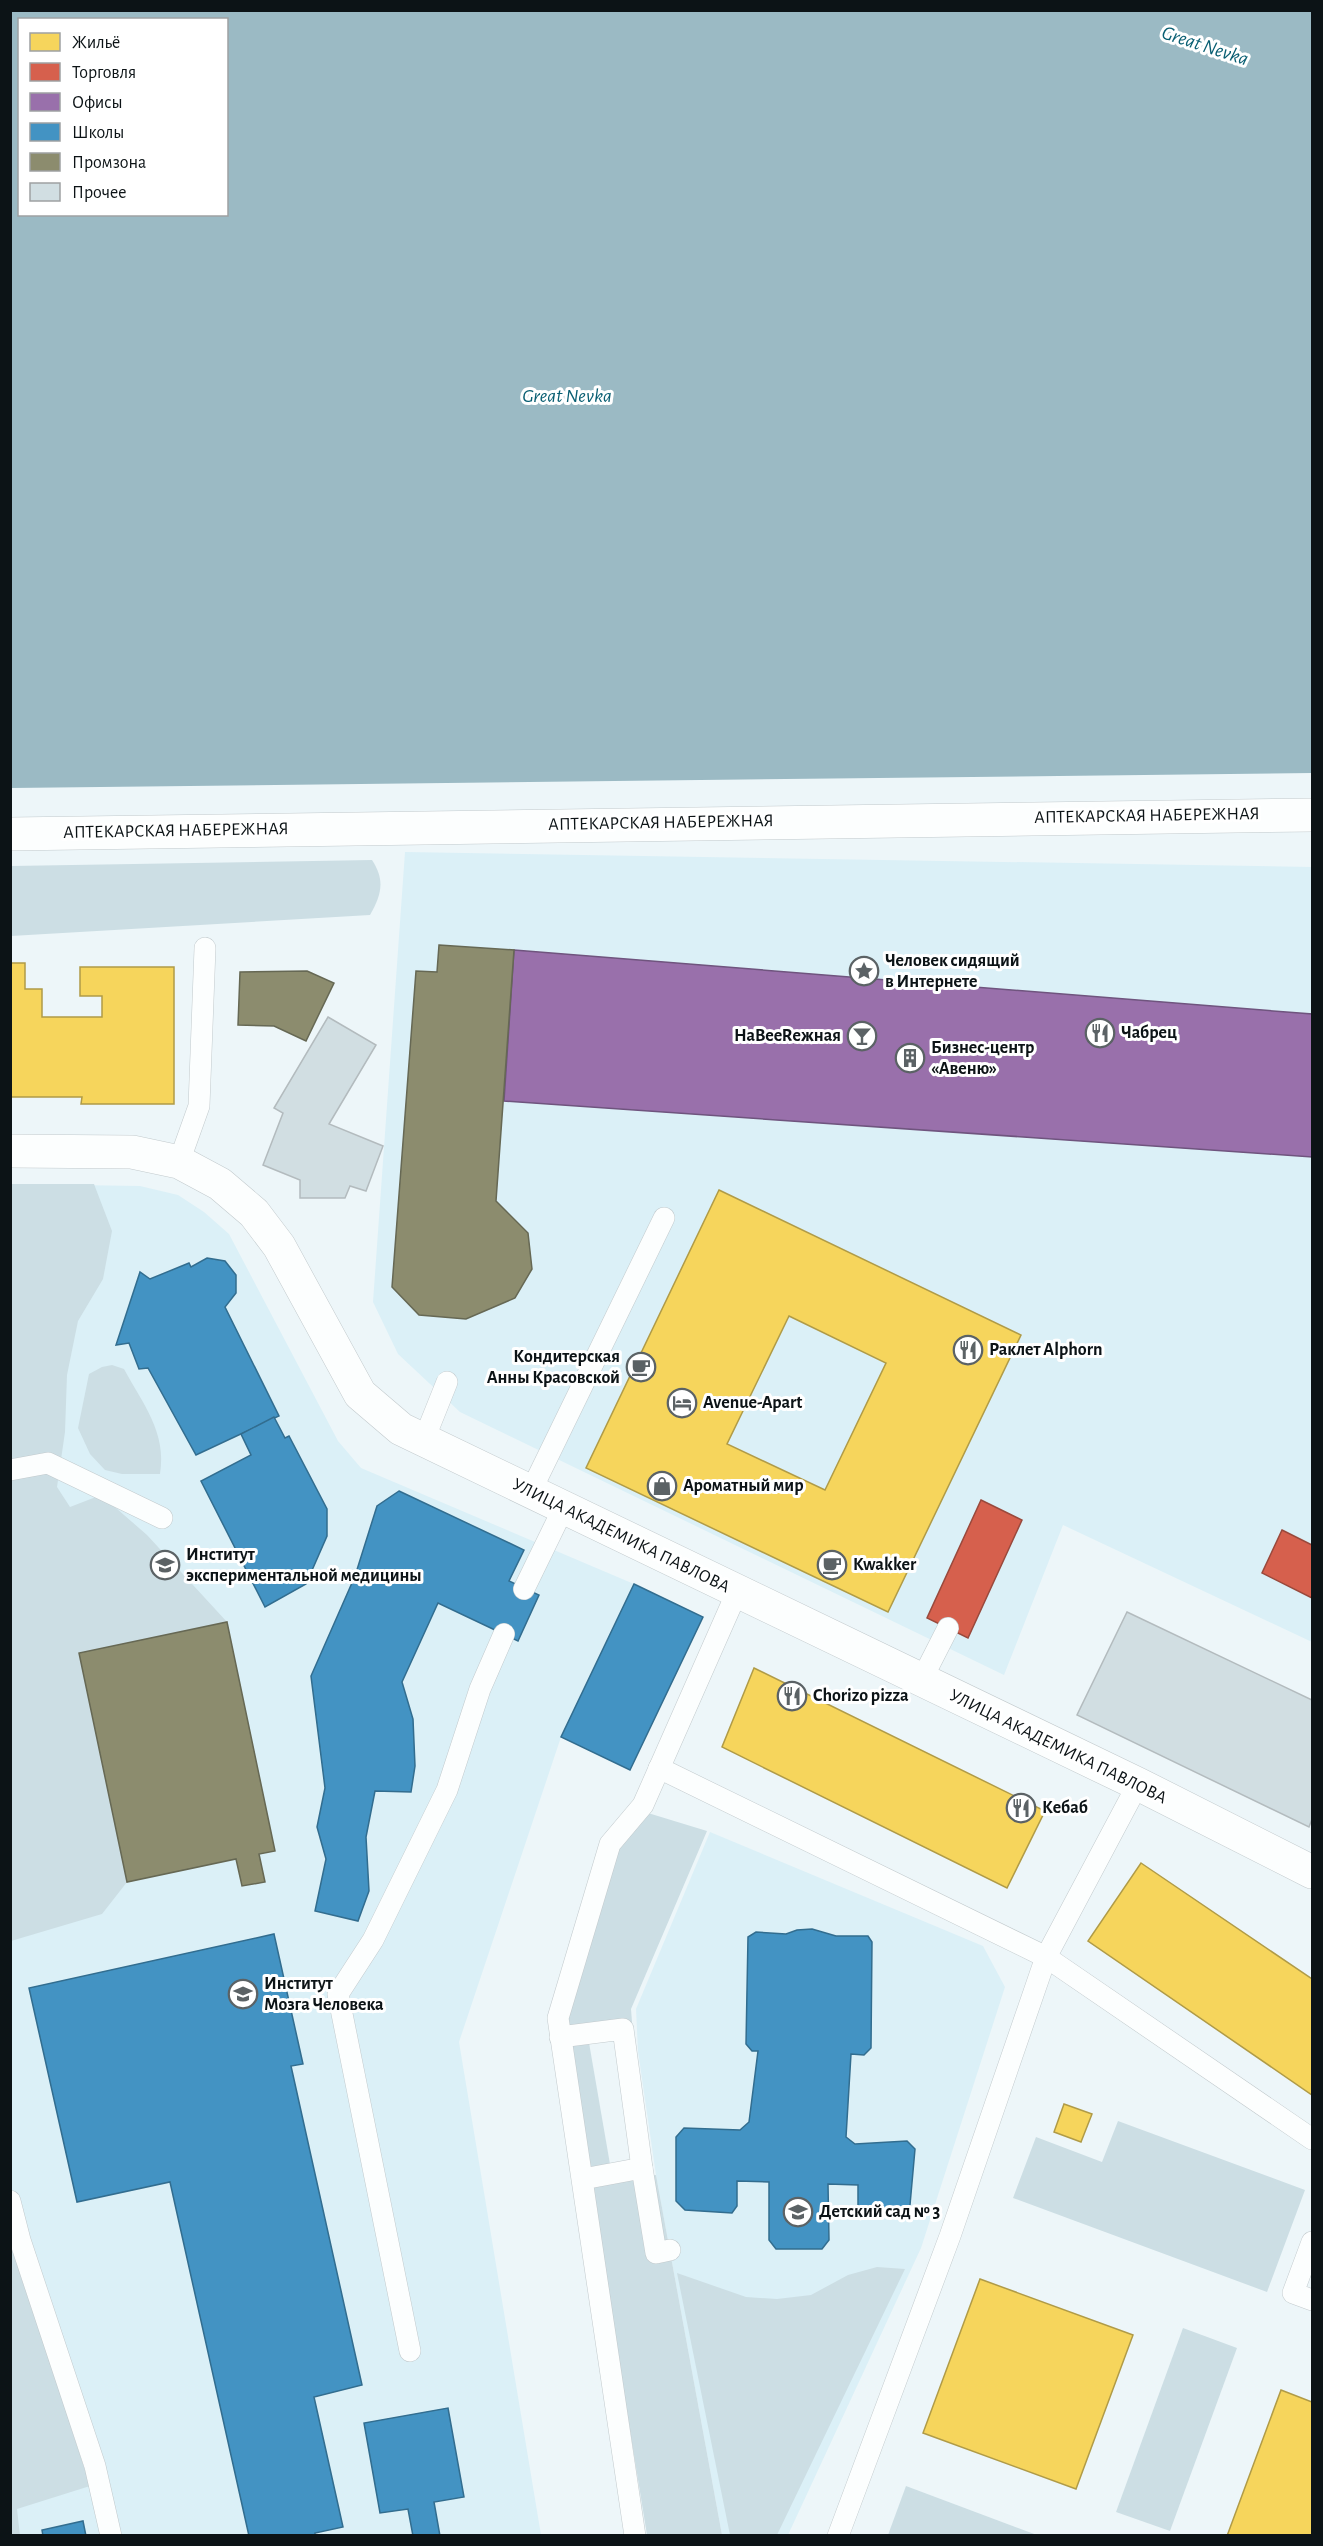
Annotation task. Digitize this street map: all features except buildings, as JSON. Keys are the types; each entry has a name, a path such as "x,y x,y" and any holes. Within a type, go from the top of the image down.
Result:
{"street":[{"name":"АПТЕКАРСКАЯ НАБЕРЕЖНАЯ","path":"10,834 1312,815"},
{"name":"УЛИЦА АКАДЕМИКА ПАВЛОВА","path":"10,1151 132,1152 179,1162 220,1184 254,1213 279,1246 360,1394 400,1429 1138,1784 1312,1872"}],"lane":[{"path":"179,1162 199,1106 205,948"},
{"path":"530,1493 664,1218"},
{"path":"423,1442 447,1382"},
{"path":"10,1470 48,1463 162,1518"},
{"path":"524,1588 563,1509"},
{"path":"635,2535 558,2018 610,1844 643,1805 737,1592"},
{"path":"921,1681 948,1628"},
{"path":"410,2351 338,1994 373,1940 447,1790 480,1689 504,1634"},
{"path":"659,1768 1046,1957 1312,2139"},
{"path":"838,2535 950,2236 1046,1957 1138,1784"},
{"path":"560,2037 623,2029 656,2253 670,2250"},
{"path":"583,2179 642,2168"},
{"path":"10,2201 20,2240 95,2466 111,2535"},
{"path":"1312,2242 1293,2293 1312,2300"}],"shaded area":[{"path":"405,852 1312,867 1312,1642 1063,1525 1004,1675 460,1412 398,1354 373,1302"},
{"path":"372,860 379,874 380,887 370,915 11,936 11,866"},
{"name":"Институт Мозга Человека","path":"10,1184 140,1186 178,1195 204,1212 229,1234 338,1441 361,1468 634,1584 561,1737 459,2042 541,2535 11,2535"},
{"path":"11,1184 94,1184 112,1231 103,1279 78,1321 67,1375 65,1432 57,1487 70,1507 101,1495 147,1535 227,1622 79,1653 127,1882 102,1914 11,1941"},
{"path":"112,1365 124,1369 152,1419 160,1445 160,1474 122,1474 105,1470 90,1454 78,1428 89,1374"},
{"path":"648,1813 707,1831 631,2009 632,2022 566,2031 564,2018 618,1846"},
{"name":"Детский сад № 3","path":"710,1832 983,1946 1005,1987 921,2248 788,2535 722,2535 656,2175 638,2051 636,2009"},
{"path":"588,2037 611,2170 589,2174 567,2039"},
{"path":"1118,2121 1305,2190 1267,2292 1013,2198 1036,2137 1102,2162"},
{"path":"656,2175 722,2535 647,2535 590,2183"},
{"path":"10,2237 90,2486 17,2509 20,2536 10,2535"},
{"path":"877,2267 905,2269 777,2535 730,2535 677,2273 746,2297 777,2299 811,2295 848,2275"},
{"path":"1183,2328 1237,2348 1170,2531 1116,2512"},
{"path":"906,2486 1037,2535 888,2535"}],"water":[{"name":"Great Nevka","path":"10,11 1312,11 1312,773 11,788"}],"place":[{"name":"Человек сидящий в Интернете","path":"864,971"},
{"name":"Чабрец","path":"1100,1033"},
{"name":"НаBeeRежная","path":"862,1036"},
{"name":"Бизнес-центр «Авеню»","path":"910,1058"},
{"name":"Раклет Alphorn","path":"968,1350"},
{"name":"Кондитерская Анны Красовской","path":"641,1367"},
{"name":"Avenue-Apart","path":"682,1403"},
{"name":"Ароматный мир","path":"662,1486"},
{"name":"Институт экспериментальной медицины","path":"165,1565"},
{"name":"Kwakker","path":"832,1565"},
{"name":"Chorizo pizza","path":"792,1696"},
{"name":"Кебаб","path":"1021,1808"},
{"name":"Институт Мозга Человека","path":"243,1994"},
{"name":"Детский сад № 3","path":"798,2212"}]}
